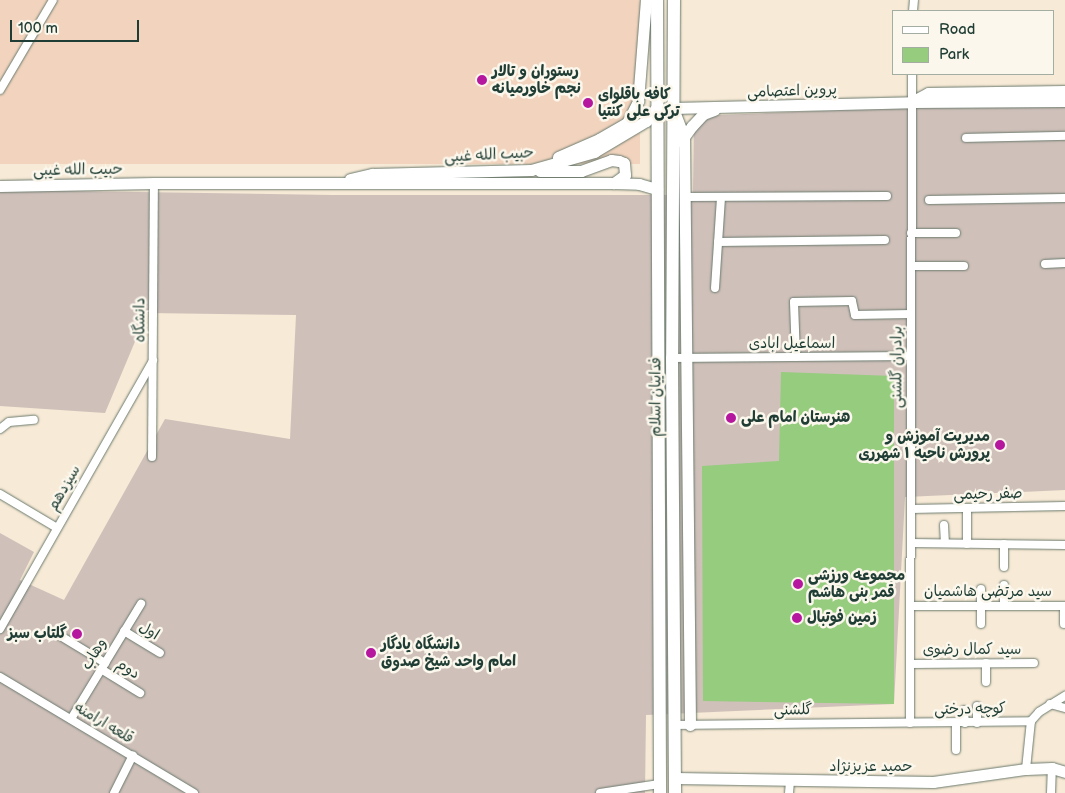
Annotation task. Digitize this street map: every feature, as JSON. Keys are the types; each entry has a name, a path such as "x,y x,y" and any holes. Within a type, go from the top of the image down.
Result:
{"main road":[{"name":"فداییان اسلام","path":"657,0 660,788"},
{"name":"فداییان اسلام","path":"674,0 672,358 676,793"},
{"path":"656,108 673,108"}],"street":[{"path":"0,90 53,0"},
{"path":"531,170 599,139 627,123 638,102 646,0"},
{"name":"برادران گلشنی","path":"910,723 912,75"},
{"name":"پروین اعتصامی","path":"912,102 928,93 1065,91"},
{"name":"پروین اعتصامی","path":"673,108 912,102 1065,101"},
{"name":"حبیب الله غیبی","path":"337,183 372,174 531,170 594,152 646,121 656,108"},
{"path":"673,108 684,137 690,725"},
{"path":"672,155 684,137 704,114 718,108"},
{"path":"966,138 1065,136"},
{"path":"531,170 581,171 612,160 619,161 624,163 625,175 614,182"},
{"name":"حبیب الله غیبی","path":"0,186 154,183 614,182 639,184 657,189"},
{"name":"دانشگاه","path":"152,456 154,183"},
{"path":"685,197 887,196"},
{"path":"716,288 721,197"},
{"path":"929,200 1065,198"},
{"path":"911,233 956,233"},
{"path":"718,242 885,240"},
{"path":"1045,264 1065,263"},
{"path":"911,266 964,266"},
{"path":"796,357 794,302 852,301 855,315 911,314"},
{"name":"اسماعیل ابادی","path":"672,358 911,356"},
{"name":"سیزدهم","path":"0,629 153,362"},
{"path":"0,429 9,422 34,420"},
{"path":"0,494 57,528"},
{"name":"صفر رحیمی","path":"911,509 1065,506"},
{"path":"967,508 967,544"},
{"path":"944,525 945,543"},
{"path":"911,543 1065,544"},
{"path":"1004,544 1004,567"},
{"path":"1004,585 1004,606"},
{"path":"981,589 981,624"},
{"name":"وهاب","path":"71,719 141,604"},
{"name":"سید مرتضی هاشمیان","path":"910,606 1065,606"},
{"path":"1064,624 1065,606"},
{"name":"اول","path":"124,631 160,653"},
{"name":"دوم","path":"54,632 140,693"},
{"path":"986,663 986,682"},
{"name":"سید کمال رضوی","path":"910,664 1034,663"},
{"name":"قلعه ارامنه","path":"0,677 194,793"},
{"path":"1026,769 1031,721 1050,704 1065,696"},
{"path":"1050,704 1065,708"},
{"path":"977,706 977,723"},
{"path":"964,710 965,723"},
{"name":"کوچه درختی","path":"910,723 1031,721"},
{"name":"گلشنی","path":"676,725 910,723"},
{"path":"956,723 956,750"},
{"path":"114,793 133,756"},
{"path":"1051,793 1052,768"},
{"name":"حمید عزیزنژاد","path":"675,778 790,787 933,782 1026,769 1052,768 1065,772"},
{"path":"600,793 660,788"}],"shaded area":[{"path":"0,0 640,0 640,164 0,164"},
{"path":"1065,101 1065,490 905,497 894,704 646,715 645,793 0,793 0,533 34,552 20,580 64,600 165,419 290,439 296,315 147,313 105,413 0,406 0,190 332,195 693,195 694,116"}],"green space":[{"name":"مجموعه ورزشی قمر بنی هاشم","path":"781,372 894,376 894,704 703,701 702,466 779,461"}],"place":[{"name":"رستوران و تالار نجم خاورمیانه","path":"482,80"},
{"name":"کافه باقلوای ترکی علی کنتیا","path":"588,103"},
{"name":"هنرستان امام علی","path":"731,418"},
{"name":"مدیریت آموزش و پرورش ناحیه ۱ شهرری","path":"1000,445"},
{"name":"مجموعه ورزشی قمر بنی هاشم","path":"798,584"},
{"name":"زمین فوتبال","path":"797,618"},
{"name":"گلتاب سبز","path":"77,634"},
{"name":"دانشگاه یادگار امام واحد شیخ صدوق","path":"371,653"}]}
